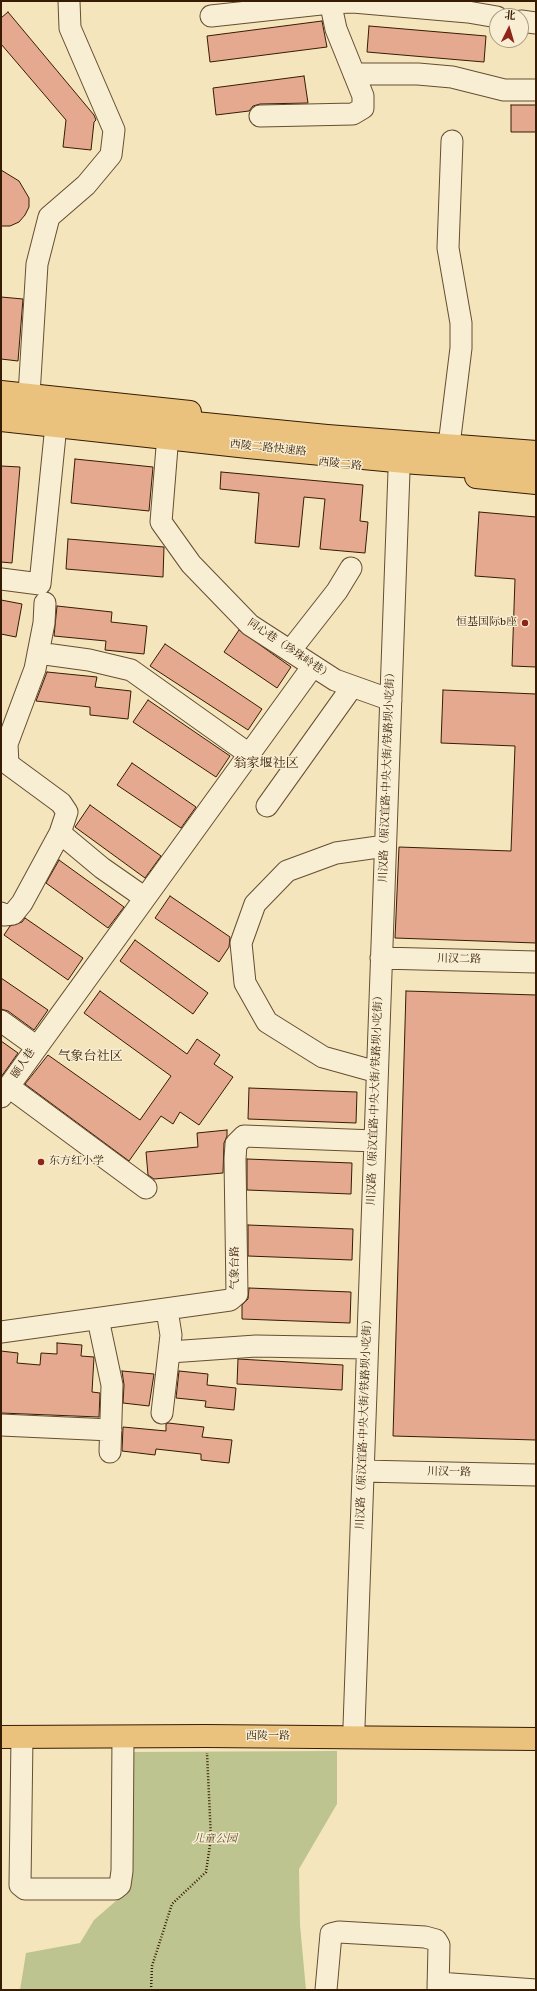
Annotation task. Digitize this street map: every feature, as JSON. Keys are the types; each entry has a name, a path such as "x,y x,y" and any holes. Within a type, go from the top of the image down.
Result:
{"main road":[{"path":"1,392 392,433 536,443"},
{"name":"西陵二路快速路","path":"1,404 327,436 536,452"},
{"name":"西陵二路快速路","path":"1,420 248,447 416,463 536,471"},
{"name":"西陵二路","path":"1,429 399,471 536,483"},
{"name":"西陵一路","path":"1,1727 354,1726 536,1728"},
{"name":"西陵一路","path":"12,1737 206,1736 536,1739"}],"street":[{"path":"29,395 36,264 49,217 86,185 111,155 114,130 70,28 69,1"},
{"path":"260,116 353,114 363,108 363,96 336,29 330,2"},
{"path":"211,16 330,2 353,2 487,11"},
{"path":"354,74 418,74 452,77 504,90 536,90"},
{"path":"450,437 460,348 461,323 448,248 452,141"},
{"path":"1,579 40,584 55,435"},
{"name":"同心巷（珍珠岭巷）","path":"167,447 161,522 191,564 250,625 335,680 391,700"},
{"name":"川汉路（原汉宜路·中央大街/铁路坝小吃街）","path":"354,1726 399,471"},
{"path":"290,651 337,591 351,568"},
{"path":"1,913 4,915 13,914 22,903 60,833 67,812 61,803 8,764 4,745 34,669 44,623 45,604"},
{"path":"38,653 89,660 130,670 249,754"},
{"path":"37,1047 313,666"},
{"path":"267,806 352,687"},
{"path":"60,833 102,868 145,898"},
{"path":"377,1072 323,1057 267,1022 244,984 241,943 255,904 287,871 336,853 385,846"},
{"name":"川汉二路","path":"381,958 536,962"},
{"name":"颐人巷","path":"1,1021 37,1047 5,1092"},
{"path":"5,1092 146,1188"},
{"name":"气象台路","path":"1,1332 230,1300 236,1294 236,1144 244,1136 375,1140"},
{"path":"162,1413 171,1335 167,1310"},
{"path":"98,1319 112,1385 110,1452"},
{"path":"170,1352 256,1346 367,1348"},
{"path":"1,1425 110,1430"},
{"name":"川汉一路","path":"363,1471 536,1475"},
{"path":"12,1737 20,1885 25,1889 116,1889 120,1885 122,1871 122,1737"},
{"path":"326,1990 330,1934 339,1932 425,1937 436,1940 439,1945 438,1987 536,1990"}],"path":[{"path":"151,1990 152,1966 172,1904 206,1872 211,1838 206,1736"}],"green space":[{"name":"儿童公园","path":"337,1751 337,1804 299,1869 300,1925 306,1990 20,1990 26,1953 80,1943 94,1920 125,1893 129,1752"}],"building":[{"path":"8,12 94,115 96,120 94,122 91,150 63,147 66,120 1,44 1,18"},
{"path":"322,21 327,47 210,62 207,36"},
{"path":"369,26 486,36 484,62 367,52"},
{"path":"304,76 308,103 260,104 253,106 249,111 216,115 213,88"},
{"path":"511,105 536,105 536,132 511,132"},
{"path":"1,170 19,181 29,198 29,207 25,215 19,222 10,226 1,226"},
{"path":"1,297 23,299 18,361 1,359"},
{"path":"75,459 153,467 149,511 71,503"},
{"path":"1,466 20,467 12,563 1,562"},
{"path":"221,472 363,485 360,521 368,522 365,553 320,549 325,499 304,497 299,547 255,543 259,493 220,489"},
{"name":"恒基国际b座","path":"479,512 536,517 536,667 512,666 515,579 475,576"},
{"path":"68,539 164,547 163,577 66,569"},
{"path":"1,600 22,604 16,637 1,634"},
{"path":"57,606 112,612 111,622 147,626 144,654 105,650 106,641 54,636"},
{"path":"239,630 291,667 277,688 224,652"},
{"path":"165,644 262,709 248,730 150,666"},
{"path":"47,672 97,677 95,687 131,691 128,719 90,715 90,707 36,701"},
{"path":"443,690 536,694 536,943 395,938 399,847 511,851 515,746 441,743"},
{"path":"148,700 230,756 216,777 133,722"},
{"path":"132,763 196,807 181,828 117,785"},
{"path":"90,805 161,856 145,878 75,827"},
{"path":"59,860 124,907 108,928 46,883"},
{"path":"170,896 230,937 229,947 219,962 155,918"},
{"path":"25,918 83,958 68,980 4,935 10,926 22,922"},
{"path":"135,940 208,993 193,1014 120,961"},
{"path":"1,978 48,1010 34,1030 8,1011 1,1009"},
{"path":"100,991 187,1054 197,1039 220,1055 214,1064 233,1077 199,1125 180,1112 173,1124 161,1116 129,1161 25,1084 48,1055 140,1120 171,1076 84,1013"},
{"path":"406,991 536,995 536,1440 393,1436"},
{"path":"1,1041 18,1053 1,1077"},
{"path":"249,1088 357,1092 356,1123 248,1119"},
{"path":"227,1130 227,1136 224,1143 223,1173 154,1179 148,1175 146,1152 198,1147 197,1133"},
{"path":"247,1159 352,1163 351,1194 247,1190"},
{"path":"248,1225 353,1229 352,1260 248,1256"},
{"path":"249,1288 351,1292 350,1323 242,1319 242,1305 248,1299"},
{"path":"57,1343 82,1345 81,1356 94,1357 92,1392 100,1393 99,1417 1,1413 1,1351 18,1353 17,1363 40,1365 41,1353 57,1354"},
{"path":"238,1359 343,1365 342,1390 237,1384"},
{"path":"122,1371 154,1374 149,1406 123,1403 124,1385"},
{"path":"179,1371 208,1374 207,1385 236,1388 234,1410 205,1407 206,1401 176,1398"},
{"path":"166,1424 204,1427 202,1437 232,1440 229,1463 201,1460 201,1454 156,1449 155,1455 122,1451 123,1427 166,1431"}],"place":[{"name":"恒基国际b座","path":"525,623"},
{"name":"东方红小学","path":"41,1162"}],"district":[{"name":"翁家堰社区","path":"266,765"},
{"name":"气象台社区","path":"90,1058"}]}
